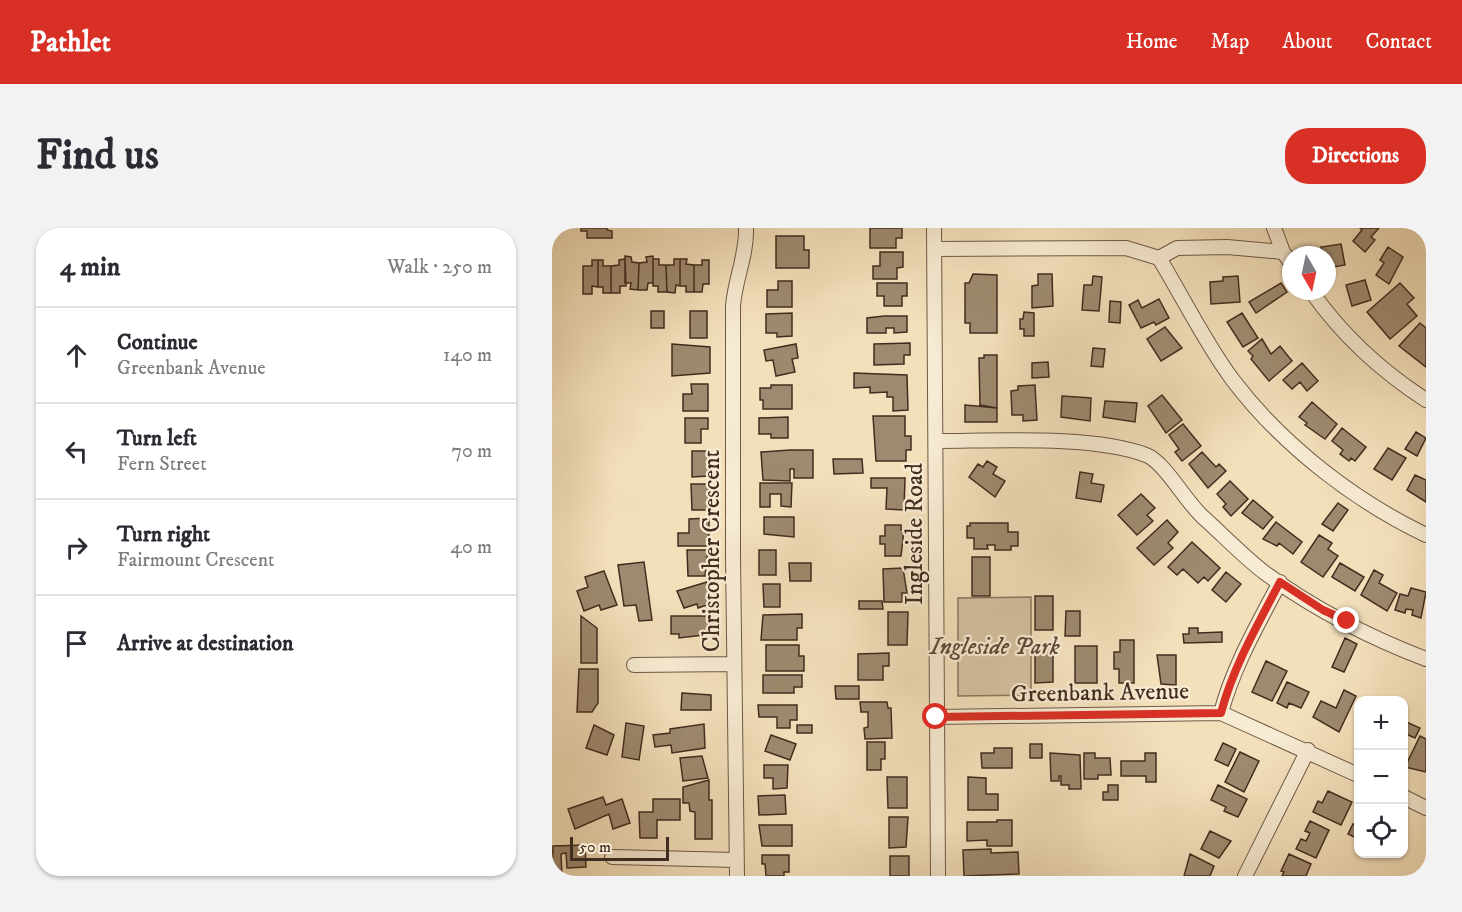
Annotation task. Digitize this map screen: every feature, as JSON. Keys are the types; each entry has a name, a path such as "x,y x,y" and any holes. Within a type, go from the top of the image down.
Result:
{"street":[{"name":"Christopher Crescent","path":"737,876 733,306 734,286 745,250 746,228"},
{"name":"Ingleside Road","path":"934,228 938,876"},
{"path":"1159,258 1177,248 1227,247 1282,252 1274,228"},
{"path":"934,249 1125,248 1159,258 1197,327 1233,380 1269,422 1316,464 1360,497 1426,535"},
{"path":"1319,300 1357,346 1400,383 1426,400"},
{"path":"937,441 1055,442 1105,446 1148,455 1172,480 1198,513 1280,582 1323,610 1426,659"},
{"path":"1221,713 1226,695 1252,635 1280,582"},
{"path":"634,665 734,664"},
{"name":"Greenbank Avenue","path":"936,717 1221,713 1354,773"},
{"path":"1245,876 1308,750"},
{"path":"1408,799 1426,808"},
{"path":"612,857 736,860"}],"green space":[{"name":"Ingleside Park","path":"1031,597 1031,695 958,696 958,598"}],"building":[{"path":"581,228 607,228 612,231 612,238 587,238 587,231 581,231"},
{"path":"870,228 902,228 902,238 896,238 896,248 870,248"},
{"path":"1360,228 1379,228 1371,237 1375,240 1365,252 1353,241 1362,230"},
{"path":"776,236 804,236 804,250 809,250 809,268 776,268"},
{"path":"1341,244 1345,265 1336,266 1336,246 1328,246"},
{"path":"1388,247 1403,257 1389,284 1376,275 1384,263 1380,260"},
{"path":"880,252 903,252 903,267 897,268 897,279 873,279 873,266 880,266"},
{"path":"625,256 631,257 632,262 639,263 638,290 630,289 631,283 625,283"},
{"path":"653,256 653,283 648,283 647,290 638,290 639,263 647,262 646,257"},
{"path":"625,259 626,286 620,286 620,293 611,293 611,266 619,265 619,260"},
{"path":"653,259 659,259 659,265 666,265 667,292 658,292 658,286 653,286"},
{"path":"674,259 680,259 680,286 676,285 675,293 667,292 666,265 674,265"},
{"path":"680,259 687,259 686,264 694,265 694,292 686,292 686,286 680,286"},
{"path":"592,260 598,260 598,287 592,286 592,294 583,294 583,266 592,266"},
{"path":"598,260 603,260 603,266 611,266 611,293 603,293 603,287 598,287"},
{"path":"702,260 709,260 709,284 703,284 702,292 694,292 694,265 702,265"},
{"path":"973,274 997,275 997,333 970,333 970,323 965,323 965,283 969,283"},
{"path":"1038,274 1052,274 1053,306 1032,308 1032,286 1038,285"},
{"path":"1093,276 1102,277 1099,311 1082,310 1084,285 1092,285"},
{"path":"1238,276 1240,302 1211,304 1210,282 1223,281 1223,277"},
{"path":"1365,280 1371,300 1352,306 1346,285"},
{"path":"778,281 792,281 792,307 767,307 767,290 778,290"},
{"path":"877,283 907,283 907,296 902,296 902,306 884,306 884,296 877,296"},
{"path":"1400,283 1414,298 1407,304 1417,316 1390,339 1367,312"},
{"path":"1282,284 1282,295 1256,313 1249,302"},
{"path":"1159,299 1169,318 1156,325 1154,322 1141,328 1129,305 1138,300 1142,308"},
{"path":"1110,301 1121,302 1120,323 1109,322"},
{"path":"651,311 664,311 664,328 651,328"},
{"path":"690,311 707,311 707,338 690,338"},
{"path":"1024,312 1034,313 1034,336 1024,336 1024,329 1020,329 1020,319 1023,319"},
{"path":"792,313 792,336 777,337 777,333 766,333 766,314"},
{"path":"1242,313 1258,338 1243,347 1227,322"},
{"path":"907,316 907,332 894,333 894,328 886,328 886,333 867,333 867,318"},
{"path":"1420,323 1426,328 1426,367 1399,346"},
{"path":"1165,327 1182,348 1161,361 1147,339"},
{"path":"1262,339 1271,354 1280,346 1292,361 1269,381 1251,359 1253,356 1248,351"},
{"path":"910,343 910,355 904,355 904,364 874,365 874,344"},
{"path":"672,344 710,347 710,373 672,376"},
{"path":"796,344 798,358 792,359 795,372 776,376 773,360 766,361 764,350"},
{"path":"1093,348 1105,349 1103,367 1091,366"},
{"path":"984,355 997,355 997,408 980,405 979,358 984,358"},
{"path":"1048,362 1049,377 1032,378 1032,363"},
{"path":"1302,363 1318,381 1307,391 1300,382 1292,389 1283,380"},
{"path":"854,373 907,375 908,410 893,411 893,397 887,397 887,392 870,393 870,387 854,388"},
{"path":"691,384 708,384 708,411 683,411 683,394 692,394"},
{"path":"771,385 792,385 792,409 763,409 760,388 771,388"},
{"path":"1035,385 1037,420 1023,421 1023,415 1012,415 1011,391 1018,390 1018,386"},
{"path":"1162,395 1182,420 1166,433 1148,406"},
{"path":"1062,396 1091,398 1090,421 1061,417"},
{"path":"1105,401 1137,403 1135,422 1103,417"},
{"path":"1312,402 1337,424 1325,439 1305,425 1307,423 1299,417"},
{"path":"965,405 997,408 997,422 965,422"},
{"path":"873,416 905,416 905,436 911,436 911,450 906,450 906,461 876,461"},
{"path":"788,417 788,438 771,438 771,434 759,434 759,418"},
{"path":"685,418 708,418 708,429 701,429 701,443 685,443"},
{"path":"1183,424 1201,446 1182,461 1175,452 1179,449 1169,435"},
{"path":"1342,428 1366,447 1355,461 1351,458 1349,461 1340,454 1343,450 1332,441"},
{"path":"1416,432 1426,438 1417,456 1405,449"},
{"path":"1388,448 1406,458 1392,480 1374,469"},
{"path":"813,450 813,478 794,478 794,469 790,469 790,481 763,480 761,452"},
{"path":"692,451 708,451 708,476 692,477"},
{"path":"1202,452 1216,467 1219,464 1226,471 1208,488 1189,464"},
{"path":"833,459 862,459 863,473 834,474"},
{"path":"987,461 997,467 993,474 1005,481 995,497 969,477 978,464 983,467"},
{"path":"1080,472 1093,474 1091,483 1104,485 1101,502 1076,498"},
{"path":"1415,475 1426,480 1426,502 1407,490"},
{"path":"871,478 905,478 904,510 886,509 887,488 871,488"},
{"path":"1230,481 1248,499 1231,516 1223,507 1226,504 1217,494"},
{"path":"760,483 792,483 791,507 781,506 781,494 770,494 770,507 760,507"},
{"path":"691,484 708,484 708,510 692,510"},
{"path":"1141,494 1155,508 1147,515 1153,521 1137,535 1118,515"},
{"path":"1253,500 1273,517 1263,529 1242,513"},
{"path":"1338,503 1348,510 1333,531 1322,524"},
{"path":"764,517 794,517 794,537 764,534"},
{"path":"709,518 709,546 678,546 678,533 689,533 689,519"},
{"path":"1167,520 1178,532 1168,543 1173,548 1154,565 1137,548"},
{"path":"1276,522 1302,542 1293,554 1279,543 1277,546 1263,539"},
{"path":"970,523 1008,523 1008,532 1018,532 1018,546 1011,546 1011,550 995,550 995,545 987,545 988,549 974,549 974,538 967,538 967,526 970,526"},
{"path":"885,525 901,525 901,530 904,530 901,556 885,556 885,544 880,544 880,536 885,536"},
{"path":"1319,535 1332,543 1328,549 1338,556 1323,577 1301,562"},
{"path":"1192,542 1220,568 1208,581 1204,577 1198,583 1183,569 1177,575 1168,567"},
{"path":"687,550 708,550 705,576 688,576"},
{"path":"759,550 776,550 776,575 759,575"},
{"path":"972,557 990,557 990,596 972,596"},
{"path":"644,562 652,620 639,621 636,605 624,606 618,565"},
{"path":"789,563 811,563 811,581 790,581"},
{"path":"1340,563 1364,577 1355,591 1332,577"},
{"path":"903,568 907,593 902,593 902,602 884,602 883,569"},
{"path":"1374,570 1383,575 1379,583 1397,593 1387,611 1361,595"},
{"path":"604,571 617,605 601,610 599,605 584,611 577,591 588,587 585,577"},
{"path":"1226,572 1241,584 1226,602 1212,590"},
{"path":"707,582 713,603 698,608 697,604 684,608 677,591"},
{"path":"763,584 780,584 780,607 764,607"},
{"path":"1411,588 1426,592 1421,618 1412,615 1413,610 1406,609 1405,613 1395,610 1400,594 1408,596"},
{"path":"1035,596 1053,596 1053,630 1035,630"},
{"path":"859,601 882,601 883,609 859,609"},
{"path":"1066,611 1080,611 1080,636 1065,636"},
{"path":"888,612 908,612 907,645 888,645"},
{"path":"802,614 802,628 797,628 797,640 761,640 763,615"},
{"path":"581,616 597,628 597,663 581,663"},
{"path":"671,616 712,616 712,634 679,638 679,634 671,634"},
{"path":"1189,628 1198,628 1198,633 1222,632 1222,642 1184,643 1183,634 1189,634"},
{"path":"1345,638 1357,644 1344,672 1332,667"},
{"path":"1120,640 1134,640 1134,683 1119,683 1119,669 1114,669 1114,652 1120,652"},
{"path":"766,645 799,645 799,656 804,656 804,671 766,671"},
{"path":"1075,646 1097,646 1097,683 1075,683"},
{"path":"1035,650 1053,650 1053,682 1035,683"},
{"path":"889,653 889,666 883,666 883,680 858,680 858,654"},
{"path":"1157,655 1176,655 1176,685 1161,684"},
{"path":"1266,661 1287,671 1272,701 1252,692"},
{"path":"579,669 598,669 598,703 592,712 577,712"},
{"path":"763,675 802,675 802,687 794,687 794,693 763,693"},
{"path":"1287,682 1309,692 1301,708 1289,703 1287,708 1277,703"},
{"path":"835,686 859,686 859,699 836,699"},
{"path":"1344,690 1356,696 1354,696 1339,732 1313,717 1321,701 1336,708"},
{"path":"682,693 711,695 711,710 681,710"},
{"path":"860,702 887,702 888,708 891,708 892,738 865,739 864,728 868,727 868,712 861,712"},
{"path":"758,705 797,705 797,720 790,720 790,728 777,728 777,717 759,717"},
{"path":"626,723 644,726 639,760 622,757"},
{"path":"1408,723 1420,728 1415,738 1408,735"},
{"path":"704,724 705,748 672,753 671,745 655,747 653,735 670,733 670,729"},
{"path":"594,725 614,735 607,755 586,748"},
{"path":"797,725 812,725 812,733 797,733"},
{"path":"771,735 796,744 790,760 765,751"},
{"path":"1420,736 1426,739 1426,772 1408,768 1408,761"},
{"path":"867,742 885,742 885,759 881,759 881,770 867,770"},
{"path":"1223,743 1236,749 1228,766 1215,760"},
{"path":"1030,744 1042,744 1042,758 1030,758"},
{"path":"994,748 1012,748 1012,768 982,768 981,753 994,753"},
{"path":"1240,752 1259,761 1244,792 1225,782"},
{"path":"1050,753 1080,755 1081,789 1069,789 1069,785 1061,785 1061,776 1059,776 1059,781 1051,781"},
{"path":"1084,753 1095,753 1095,758 1110,758 1111,775 1098,775 1098,779 1084,779"},
{"path":"1145,753 1156,753 1156,782 1146,782 1146,776 1121,776 1121,761 1145,761"},
{"path":"702,756 708,778 683,781 680,758"},
{"path":"764,765 788,765 787,788 773,789 773,778 764,778"},
{"path":"887,777 907,777 907,808 888,808"},
{"path":"968,777 986,778 986,794 998,794 998,810 968,810"},
{"path":"709,780 709,800 712,800 712,839 695,839 695,812 690,811 689,803 683,803 683,787"},
{"path":"1108,785 1118,785 1118,800 1103,800 1103,792 1108,792"},
{"path":"1218,785 1247,799 1238,817 1224,811 1226,807 1211,800"},
{"path":"1328,791 1352,802 1341,825 1313,812 1318,801 1322,803"},
{"path":"785,795 786,814 759,815 758,796"},
{"path":"603,797 606,805 622,799 630,823 613,829 609,814 575,829 568,809"},
{"path":"653,799 680,799 680,820 657,820 657,838 640,838 639,812 653,812"},
{"path":"889,817 908,817 906,847 889,848"},
{"path":"997,820 1012,820 1012,846 987,846 987,840 967,841 967,822 997,822"},
{"path":"1310,821 1329,830 1316,858 1296,849 1301,839 1306,841 1310,833 1305,831"},
{"path":"1353,824 1354,824 1354,837 1348,834"},
{"path":"759,825 792,825 792,846 762,846"},
{"path":"1210,831 1231,841 1219,858 1201,849"},
{"path":"585,845 586,867 567,868 566,853 561,854 562,876 552,876 553,846"},
{"path":"991,849 991,853 1018,852 1019,874 964,876 963,850"},
{"path":"1190,854 1214,866 1210,876 1184,876"},
{"path":"1289,854 1311,864 1306,876 1282,876 1284,872 1281,871"},
{"path":"762,855 789,855 789,872 784,872 784,876 766,876"},
{"path":"890,856 909,856 909,876 890,876"}],"route":[{"path":"936,717 1221,713 1226,695 1252,635 1280,582 1323,610 1347,621"}]}
